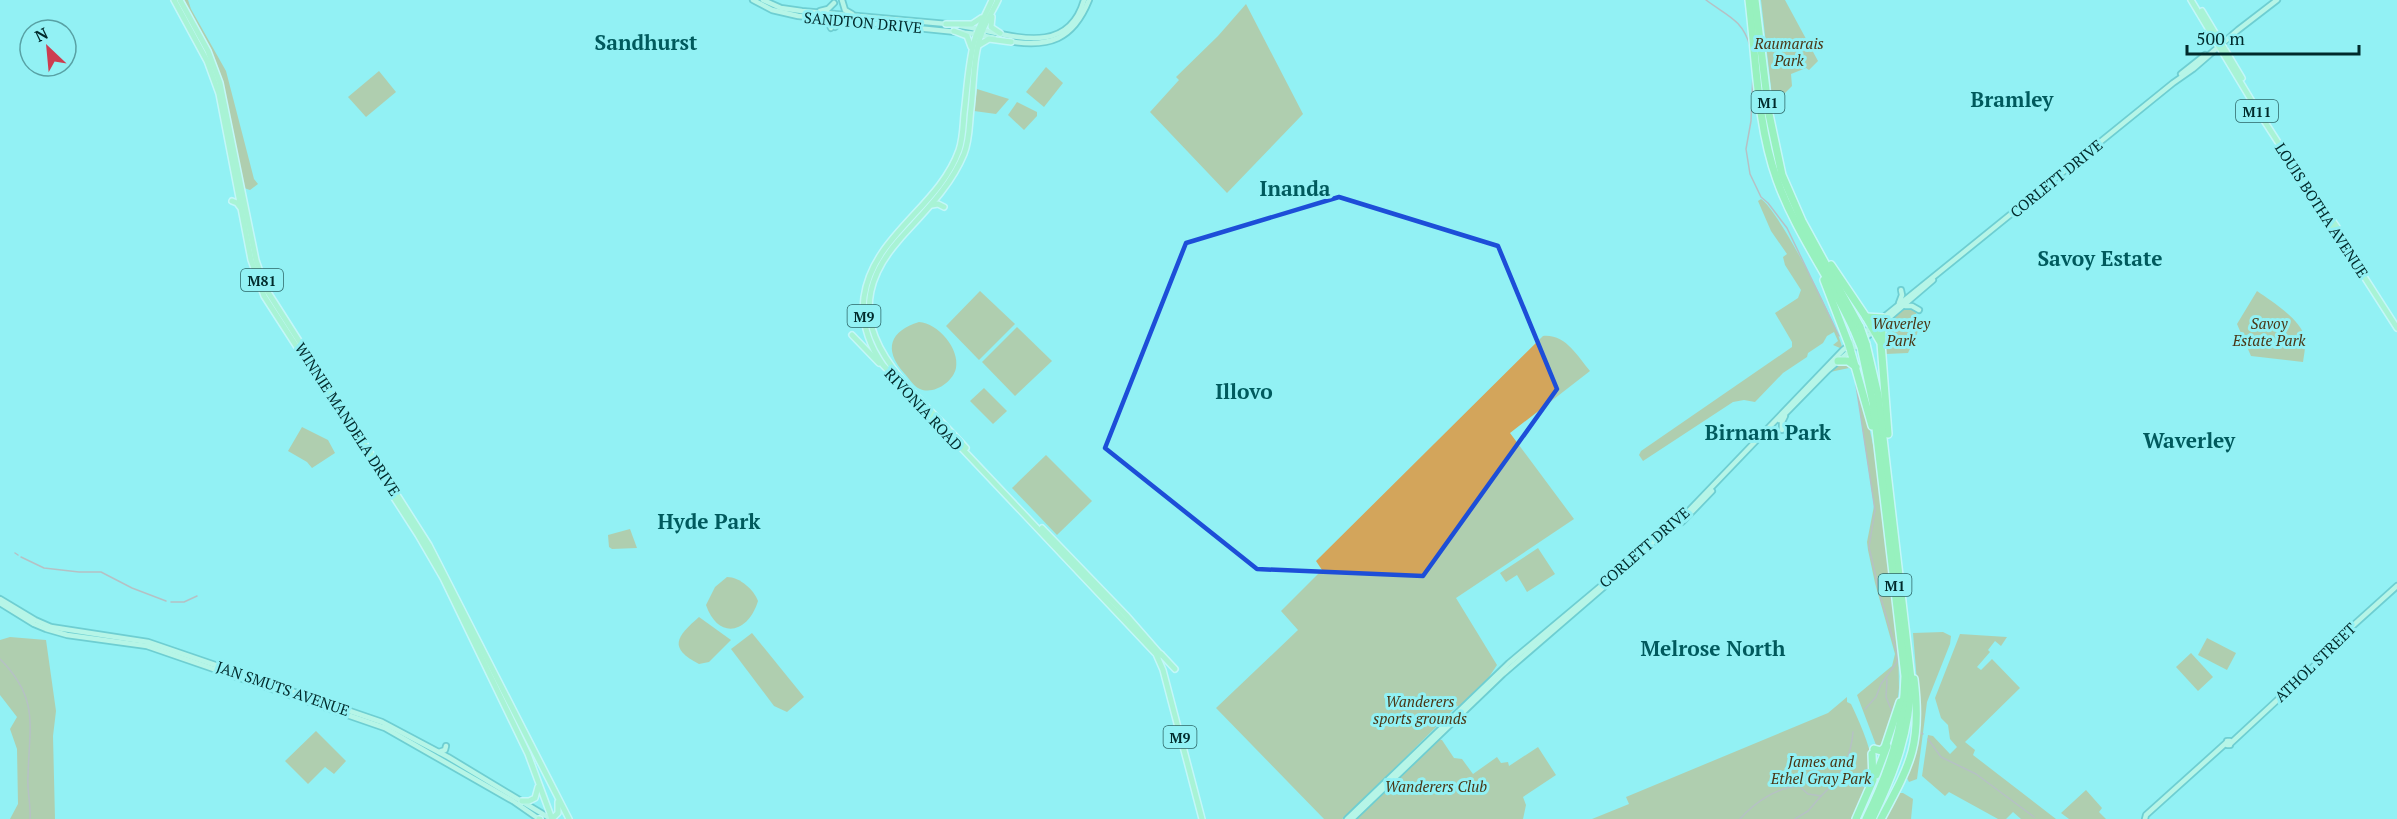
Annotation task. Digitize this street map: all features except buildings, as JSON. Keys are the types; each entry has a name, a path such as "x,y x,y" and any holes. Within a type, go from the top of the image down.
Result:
{"highway":[{"name":"M1","path":"1749,0 1768,148 1783,196 1857,328"},
{"name":"M1","path":"1755,0 1777,156 1788,192 1857,328 1877,384 1909,650 1911,692 1904,739 1892,778 1872,819"},
{"path":"1800,230 1832,299 1845,335 1847,349 1856,367 1877,441"},
{"path":"1815,245 1824,254 1866,316 1882,348"},
{"path":"1866,316 1884,319 1882,348 1890,481"},
{"name":"M1","path":"1864,345 1904,660 1904,700 1898,738 1889,768 1866,819"},
{"path":"1838,360 1848,361 1856,367"},
{"path":"1881,819 1909,763 1917,731 1917,701 1909,650"},
{"path":"1856,819 1889,740 1900,700 1904,660"},
{"path":"1874,780 1873,751 1883,750 1889,740"},
{"path":"1894,794 1907,789"}],"main road":[{"name":"WINNIE MANDELA DRIVE","path":"174,0 207,61 215,83 254,271 267,303 414,529 443,578 528,754 552,819"},
{"name":"WINNIE MANDELA DRIVE","path":"180,0 212,59 220,83 256,260 266,289 429,544 569,819"},
{"name":"SANDTON DRIVE","path":"753,0 783,14 817,18 856,18 946,24 980,32"},
{"name":"SANDTON DRIVE","path":"763,0 781,8 954,31 980,32"},
{"path":"842,0 847,11 856,18"},
{"name":"RIVONIA ROAD","path":"991,9 992,0"},
{"name":"RIVONIA ROAD","path":"998,0 980,32 970,63 963,136 952,166 934,193 882,250 868,279 863,307 866,330 883,365 1147,641"},
{"path":"980,32 1032,39 1056,35 1071,23 1084,0"},
{"path":"979,45 989,39 1043,44 1062,37 1076,25 1089,0"},
{"name":"LOUIS BOTHA AVENUE","path":"2192,0 2397,322"},
{"path":"2263,9 2269,0"},
{"path":"2263,9 2277,0"},
{"path":"802,11 824,10 834,3"},
{"path":"946,24 974,23 991,9"},
{"path":"991,9 991,26 1000,33"},
{"name":"CORLETT DRIVE","path":"1347,819 1509,663 1681,519 1847,349 2263,9"},
{"path":"817,18 826,20 833,28 842,22 856,18"},
{"path":"954,31 965,34 969,39 970,63"},
{"path":"980,32 1011,42"},
{"name":"RIVONIA ROAD","path":"980,32 967,145 956,172 945,188 893,247 876,274 870,296 871,329 879,350 888,363 1147,641"},
{"name":"LOUIS BOTHA AVENUE","path":"2221,44 2256,108 2397,328"},
{"path":"927,208 935,204 943,206 942,196 945,188"},
{"path":"239,192 232,200 238,204 242,212"},
{"path":"1901,290 1900,306 1910,305 1919,310"},
{"path":"852,335 877,362 883,365"},
{"name":"CORLETT DRIVE","path":"1352,819 1515,663 1674,530 1847,349"},
{"path":"879,350 895,378"},
{"path":"1782,430 1782,422 1788,412"},
{"path":"408,536 414,529"},
{"name":"ATHOL STREET","path":"2146,817 2311,669 2325,651 2397,586"},
{"name":"JAN SMUTS AVENUE","path":"0,601 51,627 148,642 392,726 552,819"},
{"name":"JAN SMUTS AVENUE","path":"0,601 34,624 50,631 147,646 385,728 494,789 539,819"},
{"name":"M9","path":"1147,641 1158,650 1167,674 1203,819"},
{"name":"M9","path":"1147,641 1163,670 1203,819"},
{"path":"1158,650 1175,669"},
{"path":"439,752 444,751 446,746"},
{"path":"522,801 529,801 536,796 538,783"},
{"path":"552,819 558,813 558,800"}],"highlighted area":[{"path":"1339,197 1498,246 1557,389 1423,576 1257,569 1105,448 1186,243"}],"green space":[{"path":"182,0 188,0 226,71 254,179 258,184 250,190 244,188 223,85"},
{"name":"Raumarais Park","path":"1761,0 1785,0 1818,61 1809,70 1806,68 1791,74 1792,86 1773,105"},
{"path":"1246,4 1303,114 1227,193 1150,112 1179,80 1176,77 1218,36"},
{"path":"1046,67 1063,83 1044,107 1026,92"},
{"path":"379,71 396,92 366,117 348,97"},
{"path":"977,89 1009,99 996,114 974,111"},
{"path":"1017,102 1037,112 1037,116 1024,130 1008,115"},
{"path":"1761,199 1769,207 1793,244 1830,316 1842,347 1833,345 1838,341 1834,332 1827,336 1823,343 1808,353 1807,357 1783,373 1755,402 1744,400 1733,402 1643,461 1639,455 1641,451 1792,347 1792,342 1775,313 1798,298 1801,290 1785,265 1783,257 1787,254 1771,231 1758,201"},
{"path":"980,291 1015,324 979,360 946,326"},
{"name":"Savoy Estate Park","path":"2257,291 2285,311 2298,324 2305,338 2303,362 2251,356 2237,324"},
{"name":"Waverley Park","path":"1907,307 1914,309 1917,315 1919,326 1914,342 1908,353 1886,354 1884,328 1890,320"},
{"path":"919,322 926,323 940,332 955,353 954,373 937,389 920,389 913,384 893,356 893,342 896,336 901,330"},
{"path":"1017,327 1052,361 1015,396 982,362"},
{"name":"Wanderers sports grounds","path":"1543,336 1551,336 1565,342 1590,371 1510,433 1574,519 1456,598 1497,665 1485,683 1460,707 1457,706 1353,810 1342,819 1324,819 1216,708 1298,630 1281,611 1322,570 1316,561"},
{"path":"1840,363 1852,365 1866,413 1876,458 1898,639 1897,706 1882,746 1876,745 1857,695 1892,666 1895,654 1868,550 1867,542 1874,506 1854,372 1849,368 1830,372"},
{"path":"984,388 1007,411 993,424 970,401"},
{"path":"302,427 328,440 335,453 312,468 307,462 288,451"},
{"path":"1046,455 1092,501 1057,535 1012,488"},
{"path":"630,529 637,548 612,549 609,547 608,535"},
{"path":"1538,548 1555,574 1527,592 1517,575 1506,582 1500,573"},
{"path":"727,577 737,579 746,585 758,601 747,620 733,629 718,624 706,605 715,587"},
{"path":"699,617 731,640 709,662 699,664 683,653 679,642 685,631"},
{"path":"1943,632 1951,636 1950,644 1927,702 1917,779 1909,782 1906,776 1918,735 1920,719 1913,633"},
{"path":"752,633 804,697 787,712 774,706 731,649"},
{"path":"1960,634 2007,637 2001,646 1995,641 1988,650 1990,652 1977,667 1981,670 1992,659 2020,688 1965,742 1975,750 1973,755 2056,819 2021,819 2013,812 2006,819 1998,819 1949,792 1945,796 1922,776 1928,735 1933,736 1950,754 1957,747 1950,739 1948,725 1941,718 1935,698"},
{"path":"10,637 46,640 56,711 53,736 55,819 10,819 18,804 17,749 10,729 17,717 0,695 0,640"},
{"path":"2207,638 2236,653 2227,670 2198,655"},
{"path":"2191,653 2213,677 2198,691 2176,667"},
{"name":"James and Ethel Gray Park","path":"1847,697 1847,702 1851,704 1866,739 1873,767 1868,786 1854,819 1592,819 1629,804 1626,797 1828,713"},
{"path":"316,731 346,761 334,774 325,767 308,784 285,761"},
{"name":"Wanderers Club","path":"1436,739 1442,740 1454,758 1462,759 1473,774 1497,757 1501,763 1508,762 1509,766 1538,747 1556,775 1523,797 1526,805 1523,819 1356,819"},
{"path":"2086,790 2102,808 2099,812 2106,819 2069,819 2061,813"},
{"path":"1897,793 1903,793 1913,799 1911,819 1884,819"}],"waterway":[{"path":"1706,0 1738,24 1750,46"},
{"path":"1753,72 1751,121 1746,149 1750,174 1761,197 1787,228 1839,336"},
{"path":"1856,385 1875,510 1869,547 1897,653 1897,662 1881,684 1876,697 1865,709"},
{"path":"21,557 44,568 101,572 132,588 166,601"},
{"path":"171,602 184,602 197,596"},
{"path":"0,659 13,673 27,700 30,728 28,782 30,819"},
{"path":"1887,679 1886,697 1893,714"},
{"path":"1740,819 1752,807 1782,789 1799,786 1808,794 1821,796 1834,782 1843,767 1850,750 1853,732"},
{"path":"1928,739 1941,757 1976,774 2034,817"},
{"path":"1795,819 1808,811 1821,796"}],"district":[{"name":"Sandhurst","path":"646,42"},
{"name":"Bramley","path":"2012,99"},
{"name":"Inanda","path":"1295,188"},
{"name":"Savoy Estate","path":"2100,258"},
{"name":"Illovo","path":"1244,391"},
{"name":"Birnam Park","path":"1768,432"},
{"name":"Waverley","path":"2189,440"},
{"name":"Hyde Park","path":"709,521"},
{"name":"Melrose North","path":"1713,648"}]}
